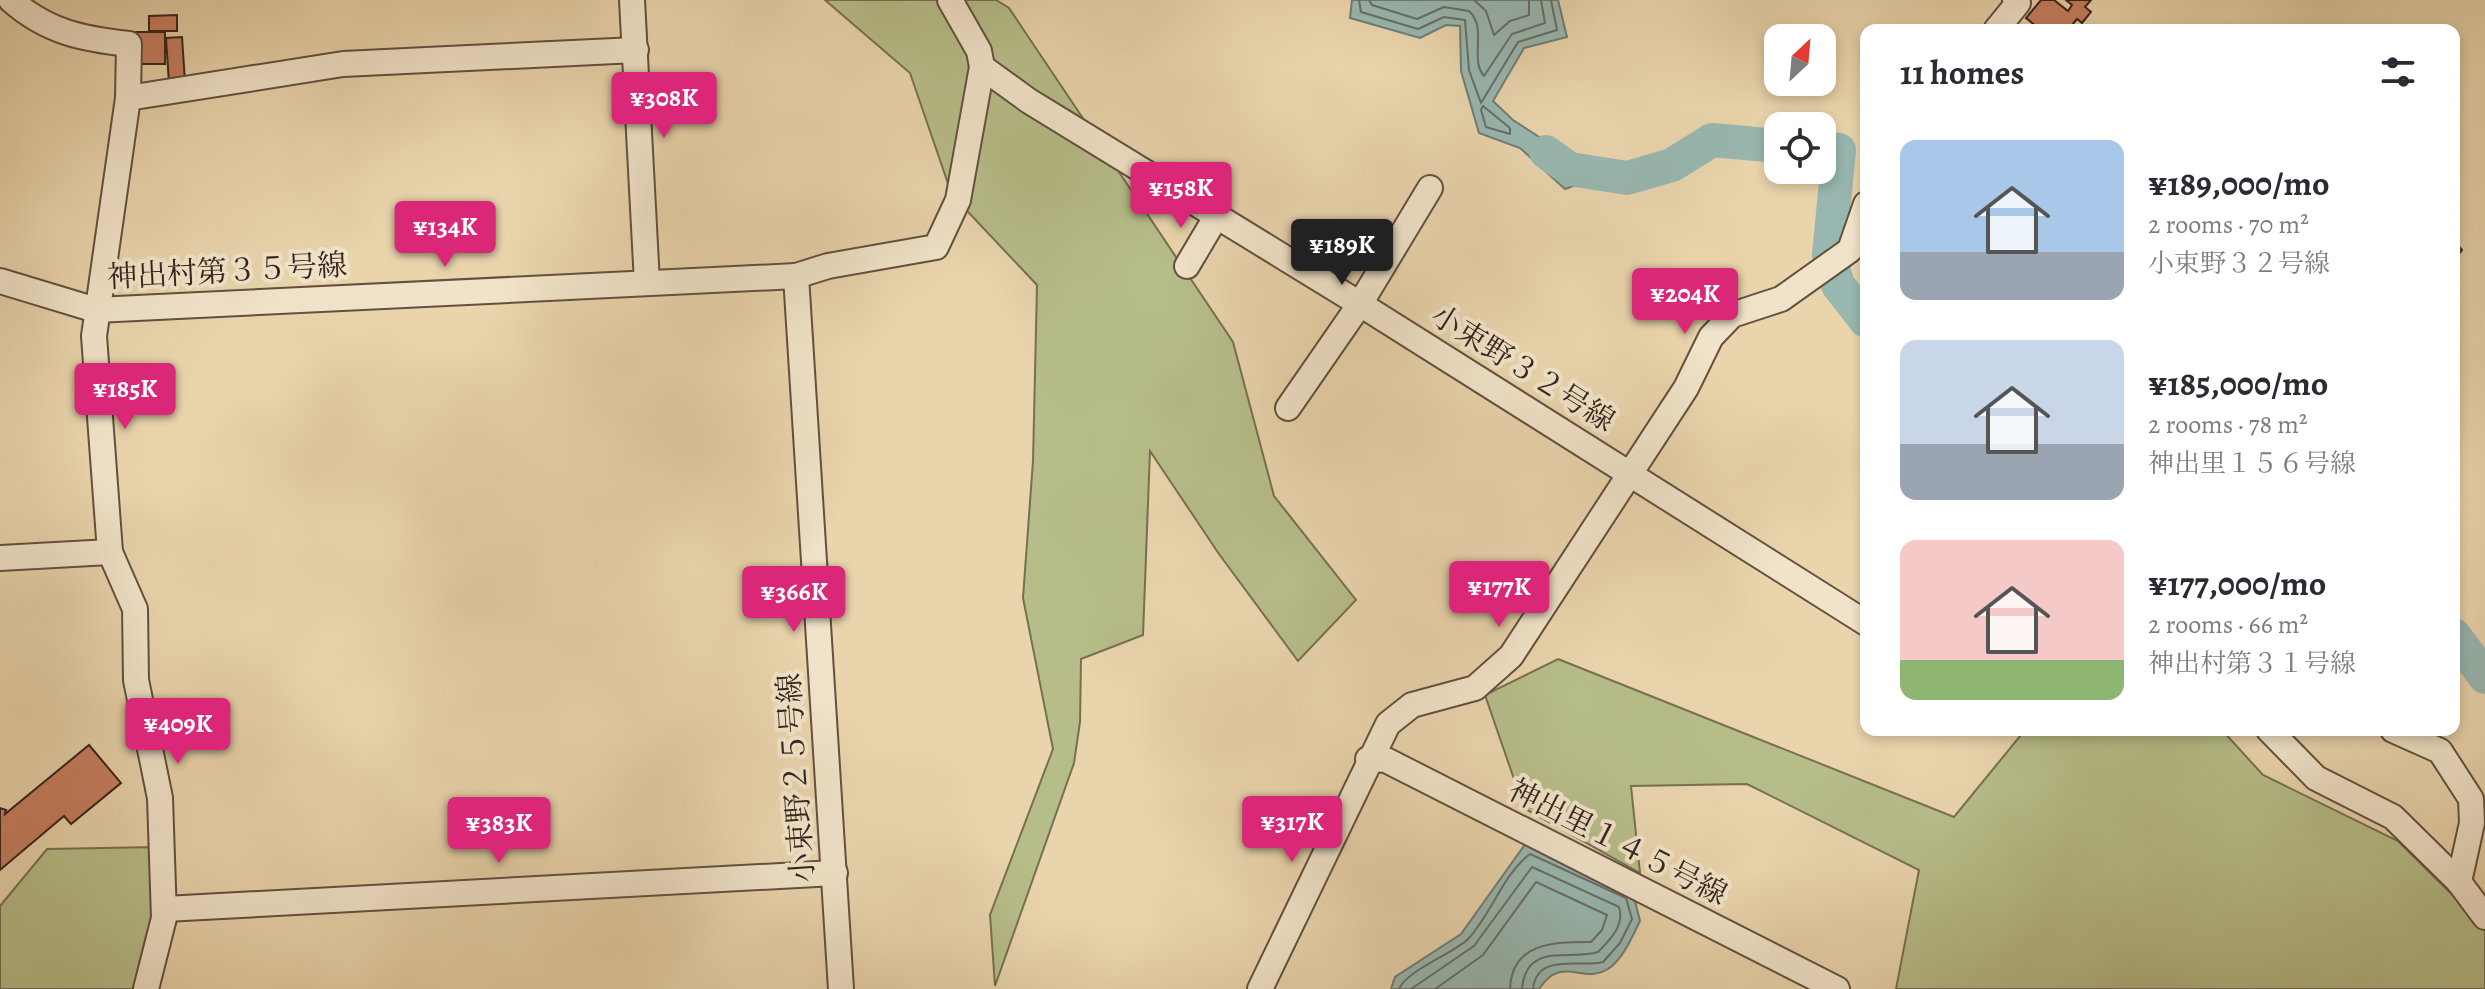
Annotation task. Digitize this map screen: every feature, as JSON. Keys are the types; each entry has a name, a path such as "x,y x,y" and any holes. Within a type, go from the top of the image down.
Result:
{"street":[{"path":"11,0 48,28 86,39 129,44 128,98 94,336 110,552 135,609 136,680 160,798 165,909 146,989"},
{"path":"632,0 647,283"},
{"path":"950,0 979,51 982,67"},
{"path":"2001,24 2018,3 2015,0"},
{"path":"128,98 343,64 636,50"},
{"name":"小束野３２号線","path":"982,67 1029,101 1360,304 1860,619"},
{"name":"神出村第３５号線","path":"0,281 96,310 796,276 828,266 936,247 958,200 982,67"},
{"path":"1288,408 1360,304 1430,188"},
{"path":"1187,266 1216,217"},
{"path":"1260,989 1368,759 1388,724 1412,705 1475,688 1511,656 1686,388 1711,337 1732,315 1781,299 1850,250 1860,221"},
{"name":"小束野２５号線","path":"796,276 841,989"},
{"path":"0,558 110,552"},
{"path":"2275,736 2316,778 2393,817 2459,882 2485,917"},
{"path":"2406,736 2440,751 2471,799 2472,823 2459,882"},
{"name":"神出里１４５号線","path":"1368,759 1386,760 1837,989"},
{"path":"165,909 835,873"}],"green space":[{"path":"825,0 996,0 1009,8 1233,342 1274,496 1356,600 1298,661 1219,554 1150,451 1143,635 1081,659 1080,722 1074,763 995,986 990,915 1053,749 1023,598 1033,461 1037,285 952,195 910,73"},
{"path":"1558,659 1954,817 2020,736 2227,736 2263,775 2398,841 2485,927 2485,989 1896,989 1919,870 1747,784 1631,786 1640,873 1524,808 1485,695"},
{"path":"157,847 159,910 140,989 0,989 0,906 47,849"}],"water":[{"path":"1352,0 1558,0 1567,37 1524,48 1493,101 1513,120 1585,167 1590,180 1565,189 1520,148 1479,133 1461,71 1460,26 1446,25 1420,38 1350,18"},
{"path":"1526,843 1633,893 1640,921 1618,960 1599,973 1556,973 1539,989 1391,989 1395,977 1461,934"}],"building":[{"path":"2041,0 2054,0 2068,11 2072,5 2066,0 2091,0 2085,7 2091,12 2082,23 2077,19 2073,24 2033,24 2026,18"},
{"path":"177,15 177,31 149,31 149,16"},
{"path":"136,32 165,32 165,64 136,64"},
{"path":"182,37 185,82 169,83 166,38"},
{"path":"89,745 121,783 71,824 64,816 0,870 0,808 6,810 5,814"}],"waterway":[{"path":"1546,152 1570,169 1627,178 1672,165 1712,140 1764,145"},
{"path":"1836,150 1839,150 1836,182"},
{"path":"1836,184 1829,255 1838,285 1860,313"},
{"path":"2460,643 2485,677"}]}
